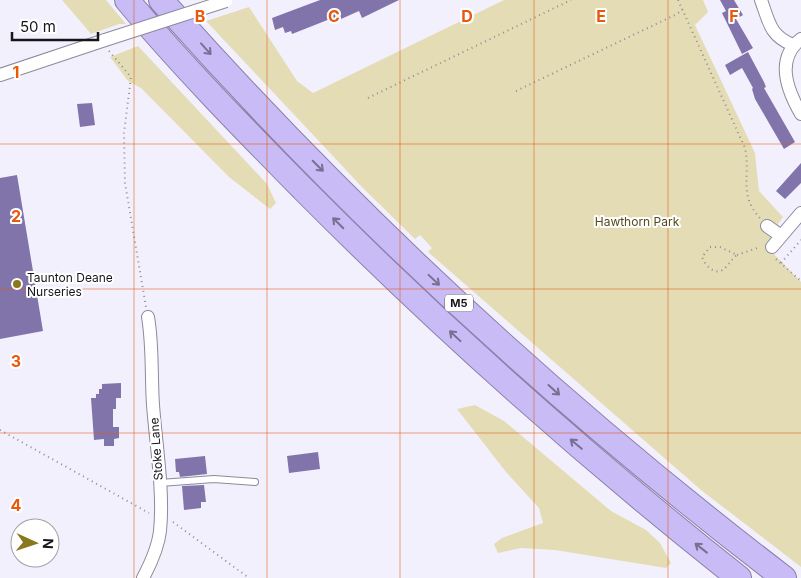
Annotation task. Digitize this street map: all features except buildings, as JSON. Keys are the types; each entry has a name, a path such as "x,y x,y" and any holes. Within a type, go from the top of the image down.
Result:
{"highway":[{"name":"M5","path":"127,0 233,118 390,276 544,418 739,578"},
{"name":"M5","path":"161,0 251,99 423,270 559,395 694,509 784,578"}],"street":[{"path":"761,0 770,26 776,36 797,42 788,55 785,80 791,98 801,114"},
{"path":"0,75 228,1"},
{"path":"772,247 801,213"},
{"path":"767,226 781,236"},
{"name":"Stoke Lane","path":"143,578 156,548 160,516 151,373 153,345 148,316"}],"lane":[{"path":"159,483 214,479 255,482"}],"path":[{"path":"368,98 571,0"},
{"path":"678,0 745,148 747,159 746,195 750,206 767,226"},
{"path":"680,4 684,0"},
{"path":"516,91 677,14 683,9"},
{"path":"103,41 131,77 124,133 125,183 148,316"},
{"path":"781,263 801,240"},
{"path":"737,255 716,246 707,248 702,257 708,268 720,271 726,268 737,255 756,250 764,245 772,247 770,253 801,281"},
{"path":"0,430 152,515 167,517 249,578"}],"green space":[{"path":"62,0 106,0 126,24 119,24 91,34"},
{"name":"Hawthorn Park","path":"504,0 703,0 708,12 695,25 755,153 759,191 783,217 778,224 786,237 773,253 801,282 801,567 701,490 428,252 432,248 420,235 415,239 361,186 206,21 249,7 297,81 313,93"},
{"path":"138,46 267,184 276,203 270,209 229,177 141,88 128,81 110,57"},
{"path":"475,405 504,421 611,511 646,530 660,543 671,563 666,568 555,550 521,548 498,553 494,544 502,538 543,523 539,508 506,472 457,409"}],"place":[{"name":"Taunton Deane Nurseries","path":"17,284"}]}
